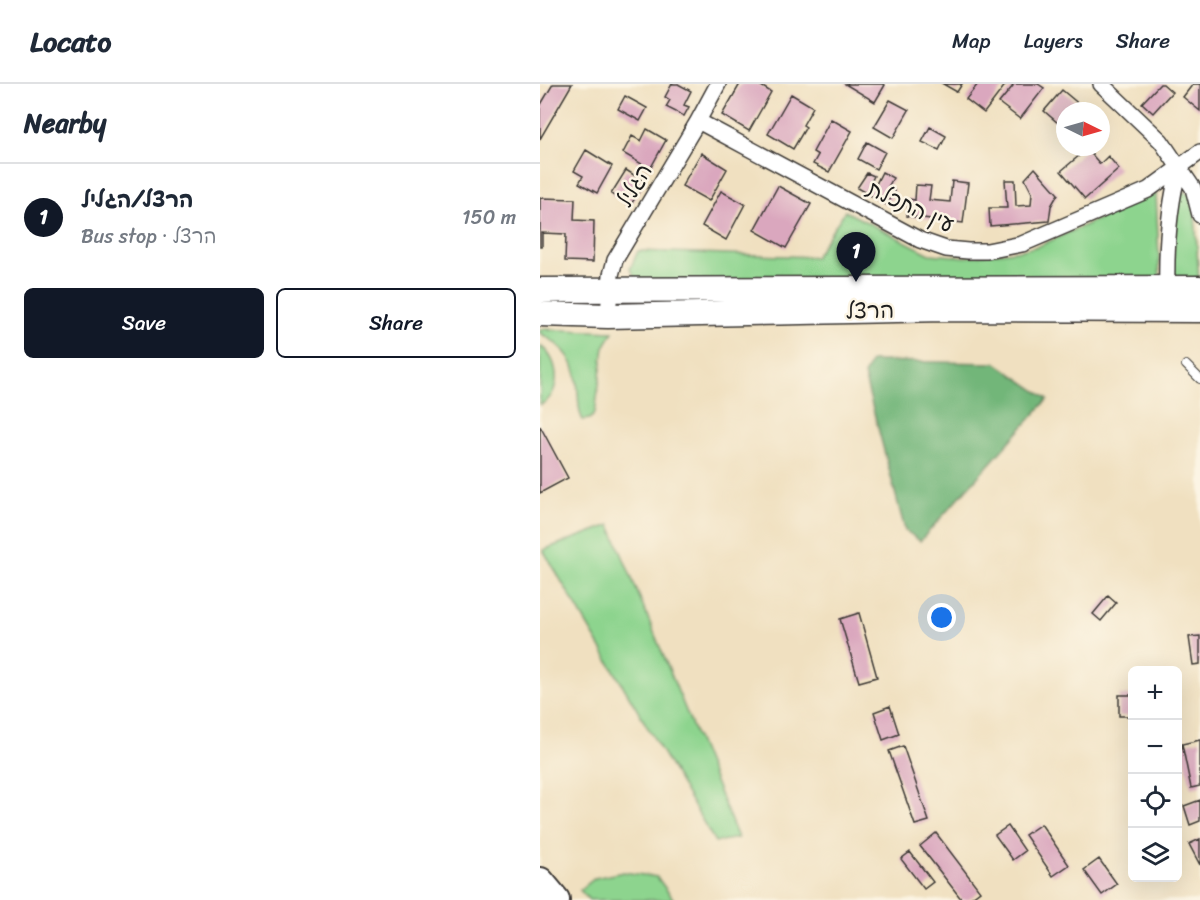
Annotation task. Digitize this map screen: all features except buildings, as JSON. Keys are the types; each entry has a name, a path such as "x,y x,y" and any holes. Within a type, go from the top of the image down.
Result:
{"highway":[{"path":"540,882 555,900"}],"main road":[{"name":"הרצל","path":"540,290 609,292 920,288 1200,288"},
{"name":"הרצל","path":"540,314 608,315 956,309 1200,310"}],"street":[{"name":"הגליל","path":"608,315 611,275 615,260 718,84"},
{"path":"1101,84 1157,135 1193,188 1200,215"},
{"name":"עין התכלת","path":"698,121 920,240 946,249 968,251 1003,249 1044,236 1148,190 1200,153"},
{"path":"1167,289 1168,223 1171,198 1179,169"}],"lane":[{"path":"1186,365 1200,379"}],"green space":[{"path":"1184,192 1191,195 1195,214 1199,284 1171,282 1178,194"},
{"path":"1156,193 1160,281 637,281 630,269 638,251 815,257 845,211 930,254 966,257 1022,250 1039,246"},
{"path":"540,329 613,332 604,347 595,413 590,419 583,420 580,414 577,382 572,364 563,350 540,333"},
{"path":"540,346 552,359 556,376 553,393 540,405"},
{"path":"871,361 996,363 1048,399 920,541 905,530 864,375"},
{"path":"610,525 738,838 715,842 543,550"},
{"path":"623,872 657,877 674,900 589,900 580,890 595,878"}],"place":[{"name":"הרצל/הגליל","path":"856,282"}]}
